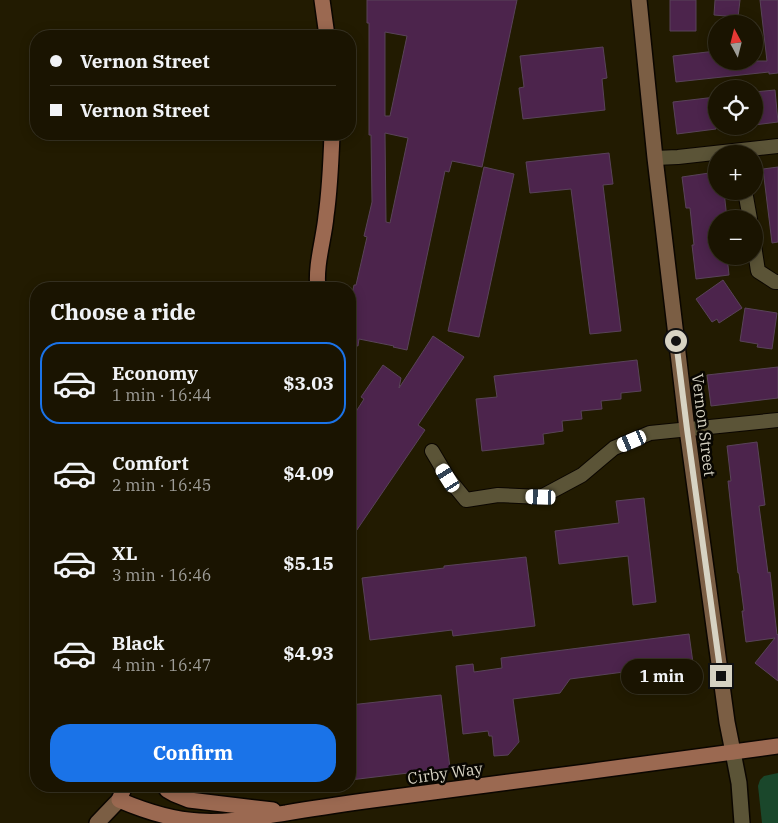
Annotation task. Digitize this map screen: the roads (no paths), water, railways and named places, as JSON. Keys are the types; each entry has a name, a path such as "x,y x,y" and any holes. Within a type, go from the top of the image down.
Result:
{"main road":[{"path":"322,0 326,30"},
{"name":"Vernon Street","path":"639,0 655,158 687,429 733,752"},
{"path":"315,282 326,216 332,140"},
{"name":"Cirby Way","path":"122,793 153,813 182,820 245,819 778,746"},
{"path":"170,792 189,800 292,812"},
{"path":"98,823 122,793"},
{"path":"115,823 122,793"}],"street":[{"path":"763,148 778,146"},
{"path":"655,158 708,155"},
{"path":"757,265 758,271 778,282"},
{"path":"432,451 448,478 466,500 498,495 541,497 582,475 614,448 650,433 778,420"},
{"name":"Vernon Street","path":"733,752 739,783 742,823"}]}
